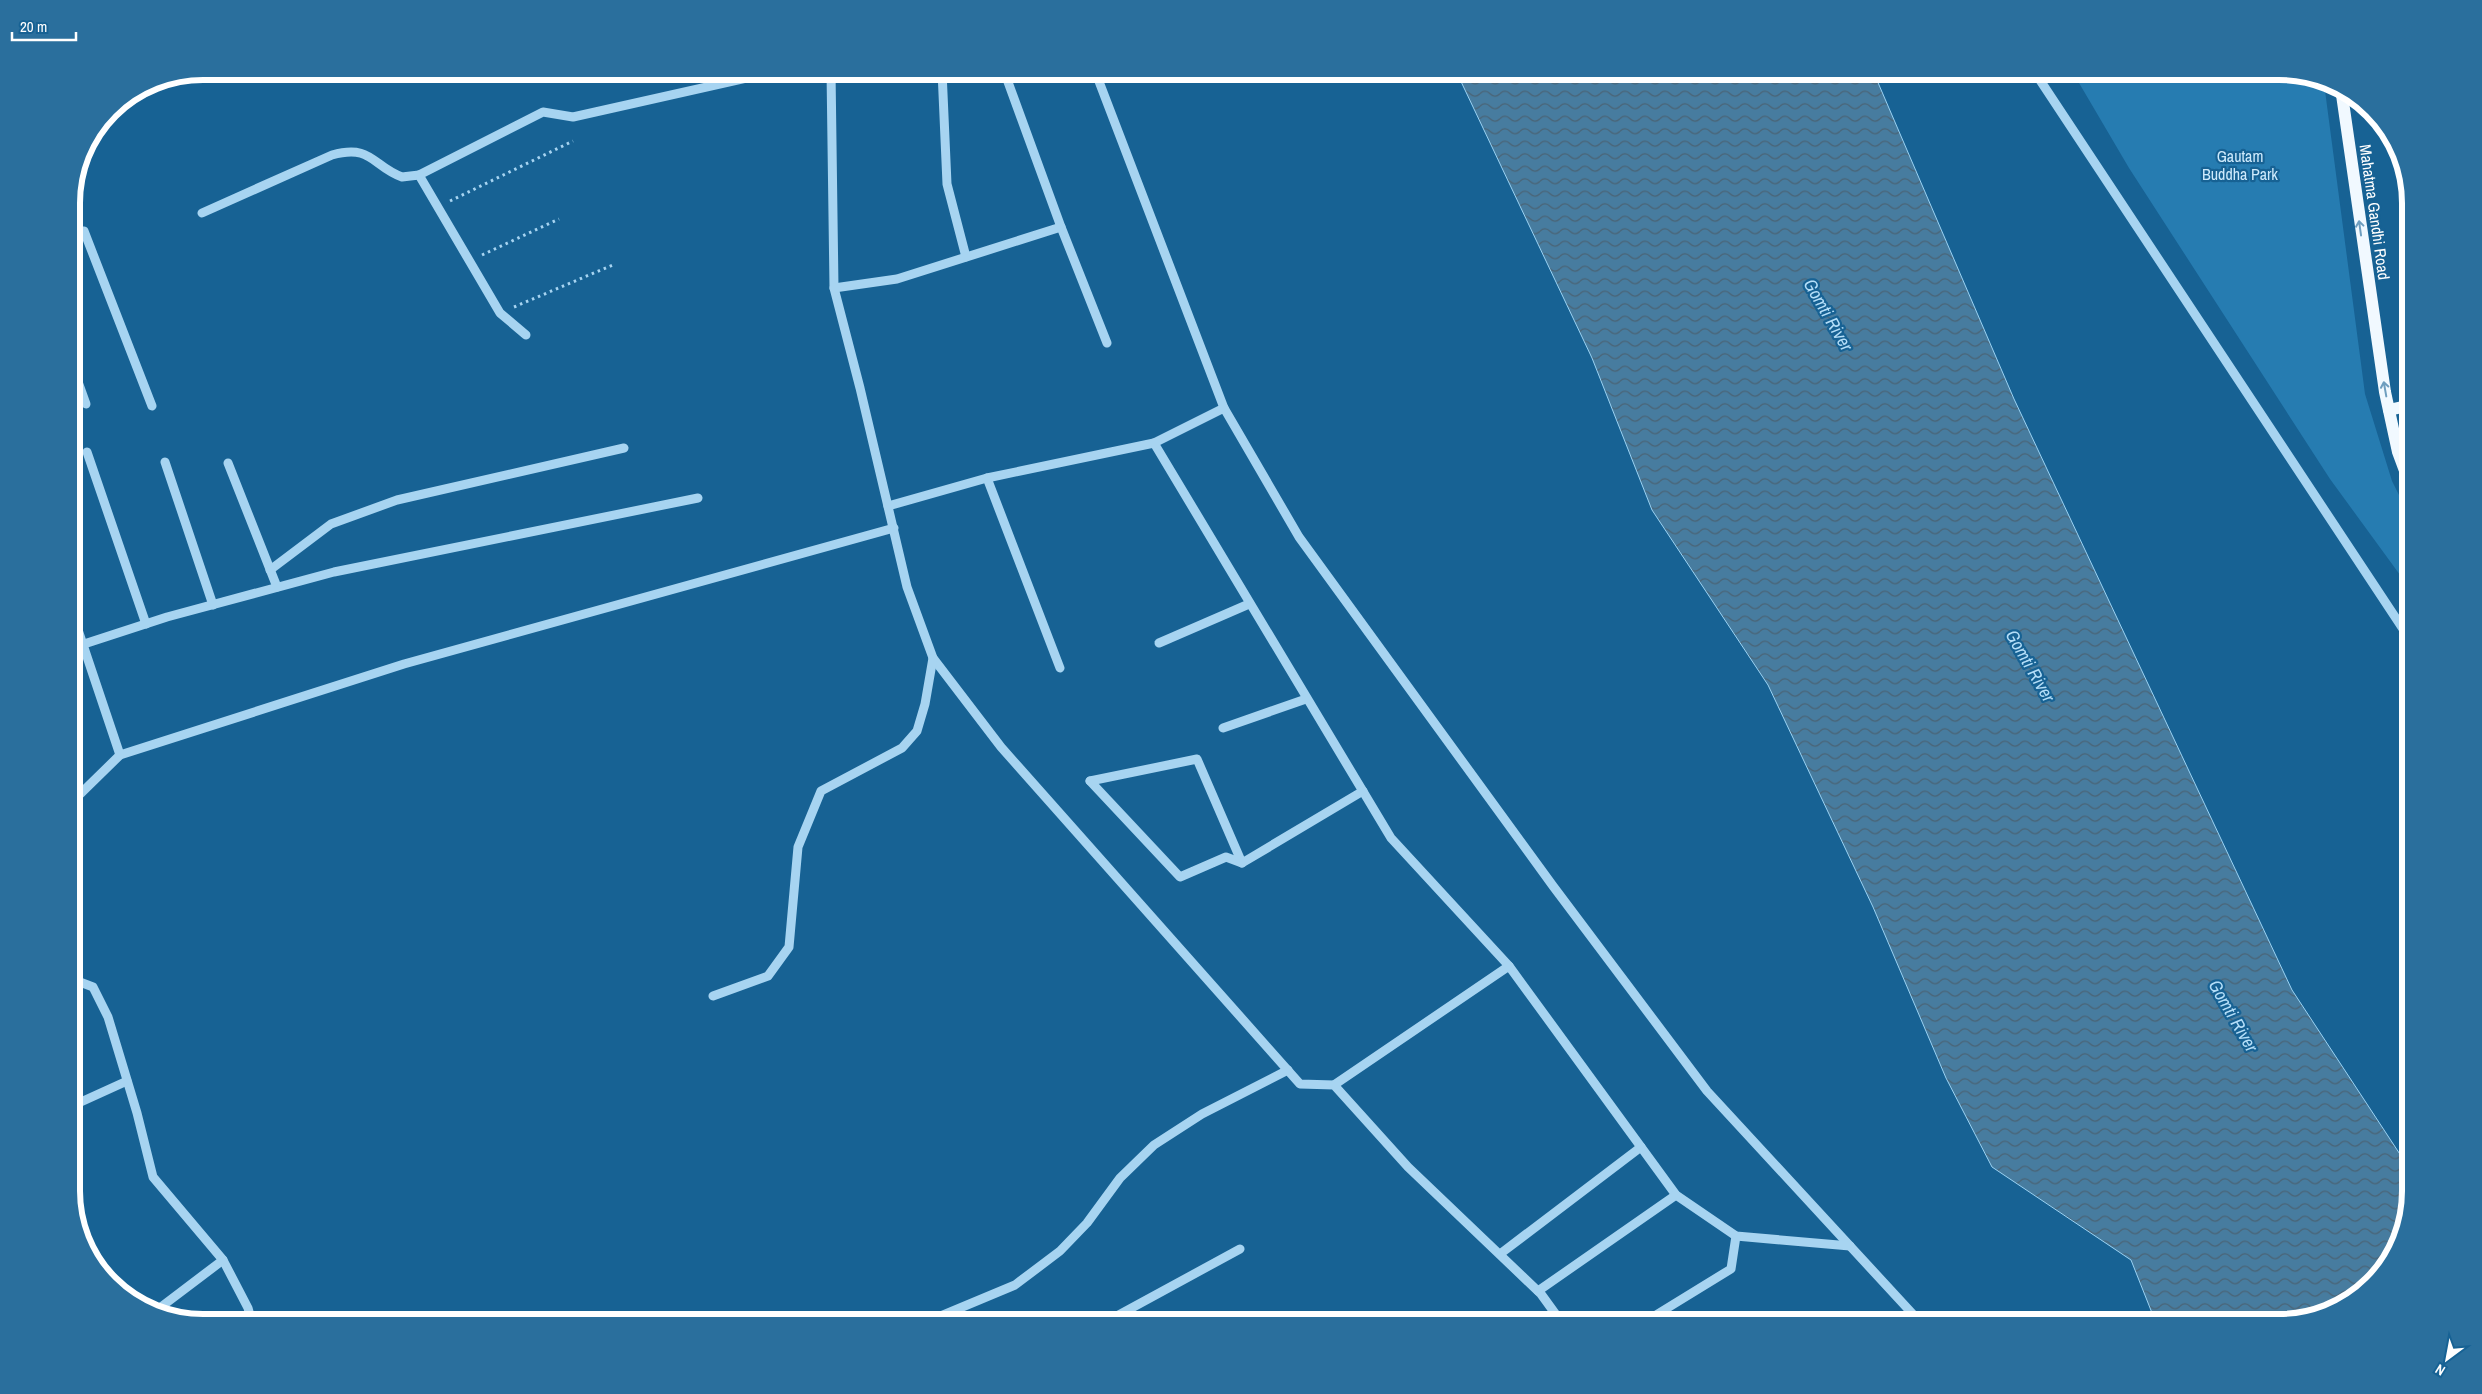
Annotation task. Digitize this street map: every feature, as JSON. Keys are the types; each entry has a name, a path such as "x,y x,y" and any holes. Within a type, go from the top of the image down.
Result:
{"main road":[{"name":"Mahatma Gandhi Road","path":"2342,99 2362,237 2390,410 2402,464"},
{"path":"2390,410 2402,408"}],"street":[{"path":"202,212 332,155 348,150 374,158 402,177 418,175 543,112 573,117 738,80"},
{"path":"831,80 834,288 907,586 933,658 1001,747 1300,1084 1334,1085 1509,966"},
{"path":"942,80 947,184 966,257"},
{"path":"1007,80 1060,227 1107,343"},
{"path":"1098,80 1224,408 1299,537 1565,902 1707,1091 1913,1314"},
{"path":"2040,80 2402,627"},
{"path":"418,175 500,313 526,335"},
{"path":"834,288 898,279 1060,227"},
{"path":"80,230 84,230 152,406"},
{"path":"80,387 86,404"},
{"path":"888,506 987,478 1154,444 1224,408"},
{"path":"1154,444 1391,838 1509,966 1676,1195 1736,1236 1850,1246"},
{"path":"270,570 331,524 397,500 624,448"},
{"path":"87,452 146,624"},
{"path":"165,462 213,605"},
{"path":"228,463 277,587"},
{"path":"987,478 1060,668"},
{"path":"81,645 146,624 334,572 698,498"},
{"path":"80,794 120,755 404,664 894,528"},
{"path":"1159,643 1249,604"},
{"path":"80,641 120,755"},
{"path":"713,996 768,976 789,947 798,847 821,791 902,748 917,731 925,704 933,658"},
{"path":"1223,728 1306,699"},
{"path":"1197,760 1242,863 1226,856 1180,877 1090,781 1197,760"},
{"path":"1242,863 1362,791"},
{"path":"80,982 92,987 108,1017 153,1177 222,1260 250,1314"},
{"path":"945,1314 1015,1284 1060,1251 1087,1223 1120,1178 1154,1145 1202,1114 1288,1070"},
{"path":"80,1102 127,1081"},
{"path":"1334,1085 1408,1167 1538,1291 1555,1314"},
{"path":"1500,1254 1641,1147"},
{"path":"1538,1291 1676,1195"},
{"path":"1658,1314 1731,1269 1736,1236"},
{"path":"1121,1314 1240,1249"},
{"path":"161,1307 222,1260"}],"path":[{"path":"438,206 573,141"},
{"path":"470,261 559,219"},
{"path":"500,313 615,264"}],"green space":[{"name":"Gautam Buddha Park","path":"2077,80 2279,80 2311,84 2325,89 2365,394 2392,481 2402,501 2402,578 2330,479 2129,168"}],"water":[{"name":"Gomti River","path":"1460,80 1877,80 2014,399 2292,990 2402,1157 2401,1207 2393,1238 2376,1266 2354,1288 2326,1305 2295,1313 2152,1314 2131,1260 1992,1167 1946,1078 1873,907 1768,685 1652,510 1592,358"}]}
